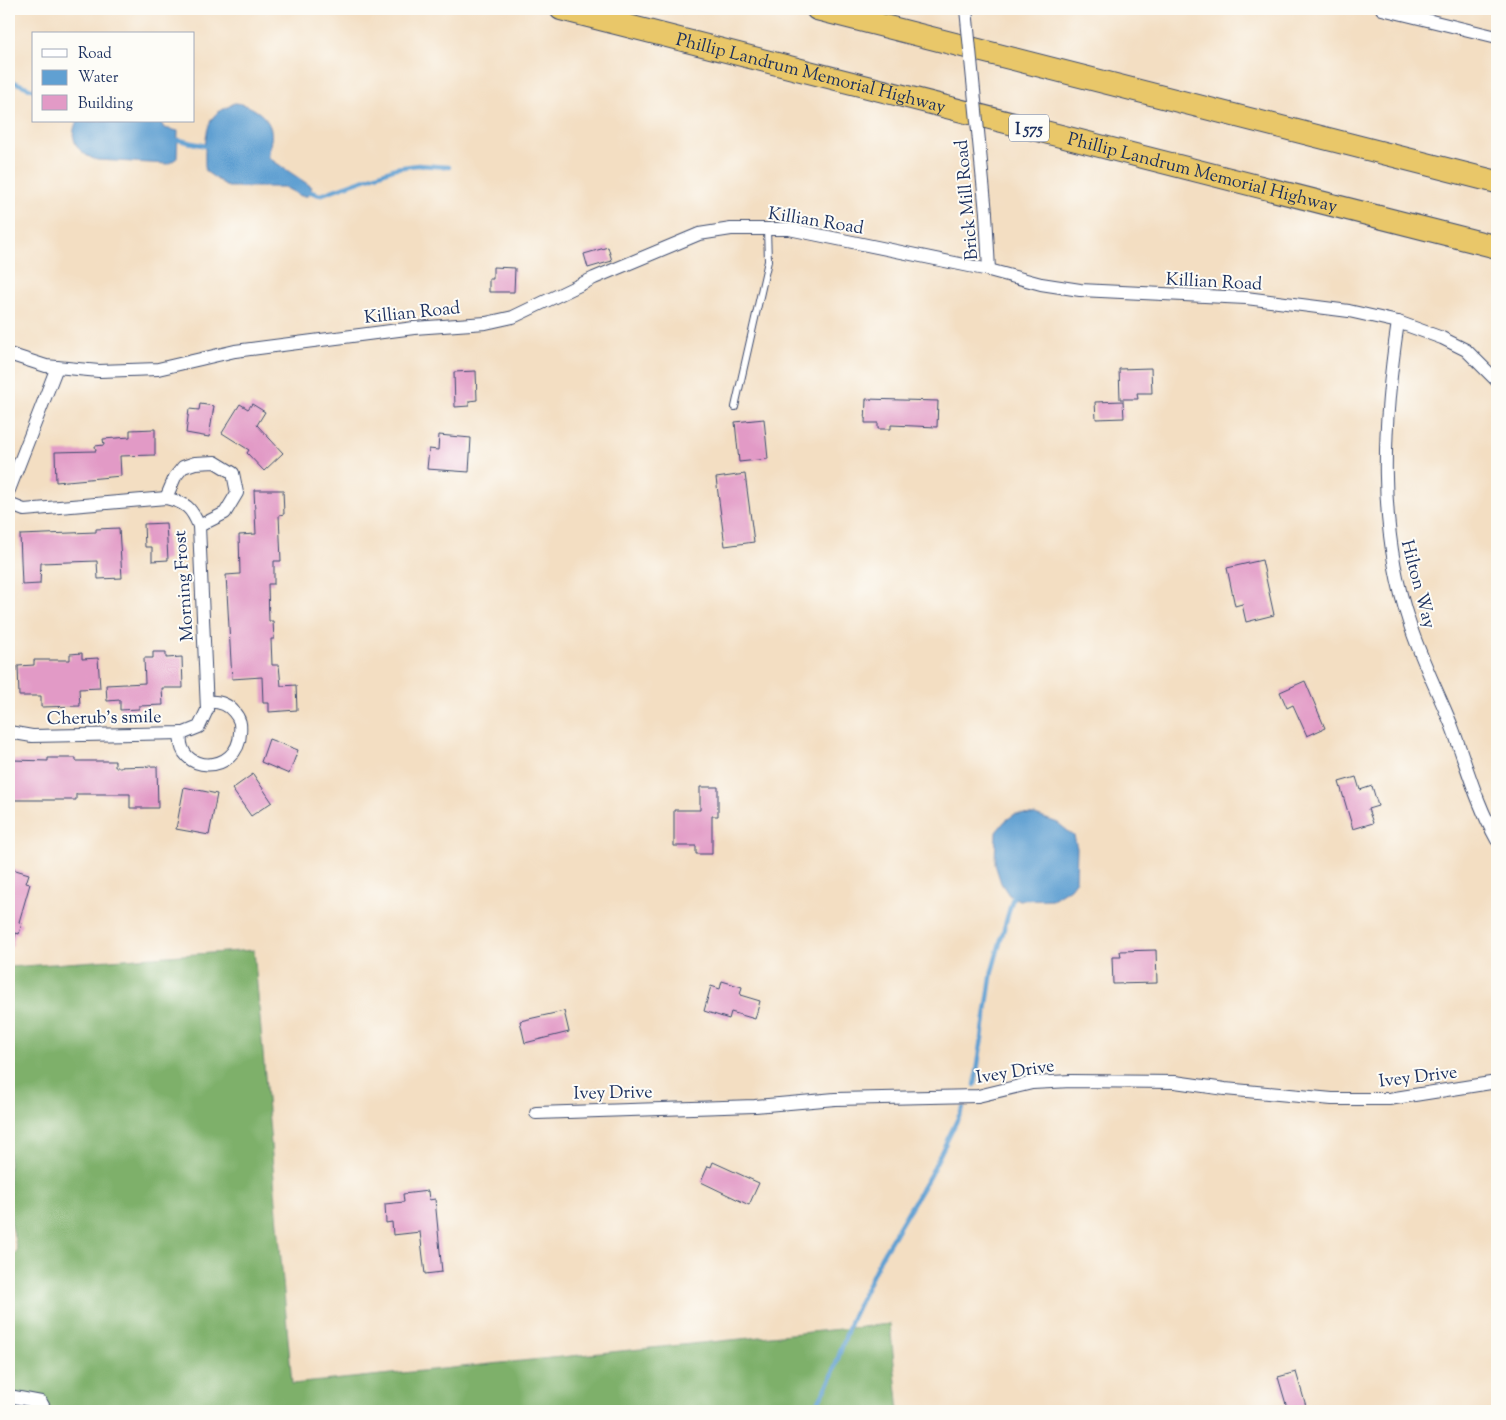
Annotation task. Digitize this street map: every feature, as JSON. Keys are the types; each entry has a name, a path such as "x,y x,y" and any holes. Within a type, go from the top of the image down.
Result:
{"highway":[{"name":"Phillip Landrum Memorial Highway","path":"561,9 1497,248"},
{"path":"818,9 1497,182"}],"street":[{"name":"Brick Mill Road","path":"966,9 986,213 989,270"},
{"path":"1382,9 1497,37"},
{"name":"Killian Road","path":"9,354 46,366 99,371 158,369 236,351 414,328 486,323 513,317 594,278 699,234 731,229 767,228 789,229 989,270 1041,284 1080,290 1246,298 1349,311 1398,322 1442,338 1466,350 1497,381"},
{"name":"Hilton Way","path":"1398,322 1390,374 1385,470 1388,539 1409,622 1468,769 1478,802 1497,840"},
{"path":"9,490 57,367"},
{"path":"166,498 175,477 183,468 195,463 215,462 234,473 237,493 225,513 199,526"},
{"name":"Morning Frost","path":"9,504 24,510 166,498 178,501 192,510 199,526 207,702 204,720 199,727"},
{"path":"181,733 180,744 184,755 196,762 219,763 232,757 240,743 240,720 232,710 223,704 207,702"},
{"name":"Cherub's smile","path":"9,732 32,736 181,733 199,727"},
{"name":"Ivey Drive","path":"536,1113 755,1106 835,1099 978,1096 1032,1083 1071,1081 1175,1082 1225,1089 1332,1098 1389,1099 1497,1082"},
{"path":"9,1396 41,1402 46,1411"}],"lane":[{"path":"734,407 768,261 767,228"}],"green space":[{"path":"254,950 292,1384 890,1324 899,1411 9,1411 9,1258 17,1251 9,1211 9,967"}],"water":[{"path":"234,103 245,105 257,111 266,119 271,130 269,158 312,187 308,196 301,196 284,187 228,187 205,171 205,149 209,124 217,113"},
{"path":"77,122 161,122 164,128 178,131 177,158 168,164 97,160 85,154 77,146 74,140 74,128"},
{"path":"1015,814 1035,815 1058,823 1074,836 1077,848 1076,880 1070,888 1053,899 1019,900 1009,895 1001,883 995,864 996,832 1005,821"}],"building":[{"path":"608,247 612,261 588,268 584,254"},
{"path":"493,267 515,268 514,292 489,292 489,279 493,279"},
{"path":"1151,368 1152,393 1137,393 1138,399 1120,399 1119,369"},
{"path":"476,371 477,400 469,401 469,406 455,407 454,372"},
{"path":"866,399 938,401 937,427 891,425 891,429 878,429 878,423 865,423"},
{"path":"1123,401 1124,418 1096,419 1095,402"},
{"path":"200,404 214,406 209,437 186,433 189,409 199,410"},
{"path":"240,404 248,409 252,404 265,412 257,425 283,453 264,471 247,453 249,450 222,433"},
{"path":"764,419 768,459 739,462 735,422"},
{"path":"155,429 155,455 120,456 121,476 56,482 55,452 96,451 95,446 104,445 103,439 130,437 130,430"},
{"path":"439,435 471,438 469,472 427,469 429,449 438,450"},
{"path":"745,474 754,542 725,546 716,478"},
{"path":"254,490 283,490 284,514 279,515 281,561 274,561 274,584 268,584 269,621 273,621 274,639 271,639 272,665 279,665 281,686 296,685 297,710 269,712 269,703 263,703 262,677 232,679 226,575 240,574 239,535 256,534"},
{"path":"166,523 168,560 152,561 152,547 145,547 144,524"},
{"path":"119,528 122,578 98,579 97,561 41,563 40,584 22,585 20,535 96,532 96,529"},
{"path":"1262,560 1274,615 1246,622 1242,604 1235,606 1227,568"},
{"path":"153,652 166,652 166,658 182,657 183,688 162,688 163,705 139,706 139,709 120,710 120,700 107,701 106,685 145,683 144,658 153,658"},
{"path":"82,653 82,659 98,658 100,688 79,689 80,706 41,707 41,696 19,696 18,666 34,665 34,660 70,660 70,654"},
{"path":"1305,681 1325,728 1307,736 1293,705 1287,708 1280,692"},
{"path":"269,739 298,750 289,774 261,762"},
{"path":"48,758 76,758 76,761 115,761 115,767 157,766 158,808 130,808 130,794 76,794 76,800 12,800 13,760 48,761"},
{"path":"253,774 272,802 251,816 232,789"},
{"path":"1356,777 1360,790 1372,786 1378,806 1368,809 1373,823 1353,829 1339,782"},
{"path":"184,787 217,794 209,835 176,829"},
{"path":"700,787 718,787 718,816 712,816 712,854 696,854 696,846 674,846 674,810 700,810"},
{"path":"9,868 29,874 26,883 30,884 19,922 22,923 19,934 16,933 12,947 9,946"},
{"path":"1156,950 1157,983 1113,984 1112,957 1121,957 1120,951"},
{"path":"722,981 742,987 740,995 760,1001 755,1019 731,1012 729,1019 704,1011 711,986 720,989"},
{"path":"564,1011 569,1032 525,1043 520,1021"},
{"path":"713,1162 759,1183 749,1205 701,1182 708,1166 711,1167"},
{"path":"428,1191 429,1200 435,1199 442,1272 425,1274 420,1232 393,1235 392,1222 386,1223 385,1204 404,1202 403,1194"},
{"path":"1296,1372 1306,1406 1288,1411 1278,1377"}],"waterway":[{"path":"9,80 32,89"},
{"path":"179,140 206,146"},
{"path":"311,192 320,195 396,168 418,165 449,167"},
{"path":"975,1085 992,971 1013,897"},
{"path":"813,1411 831,1379 851,1320 881,1257 930,1175 963,1108"}]}
